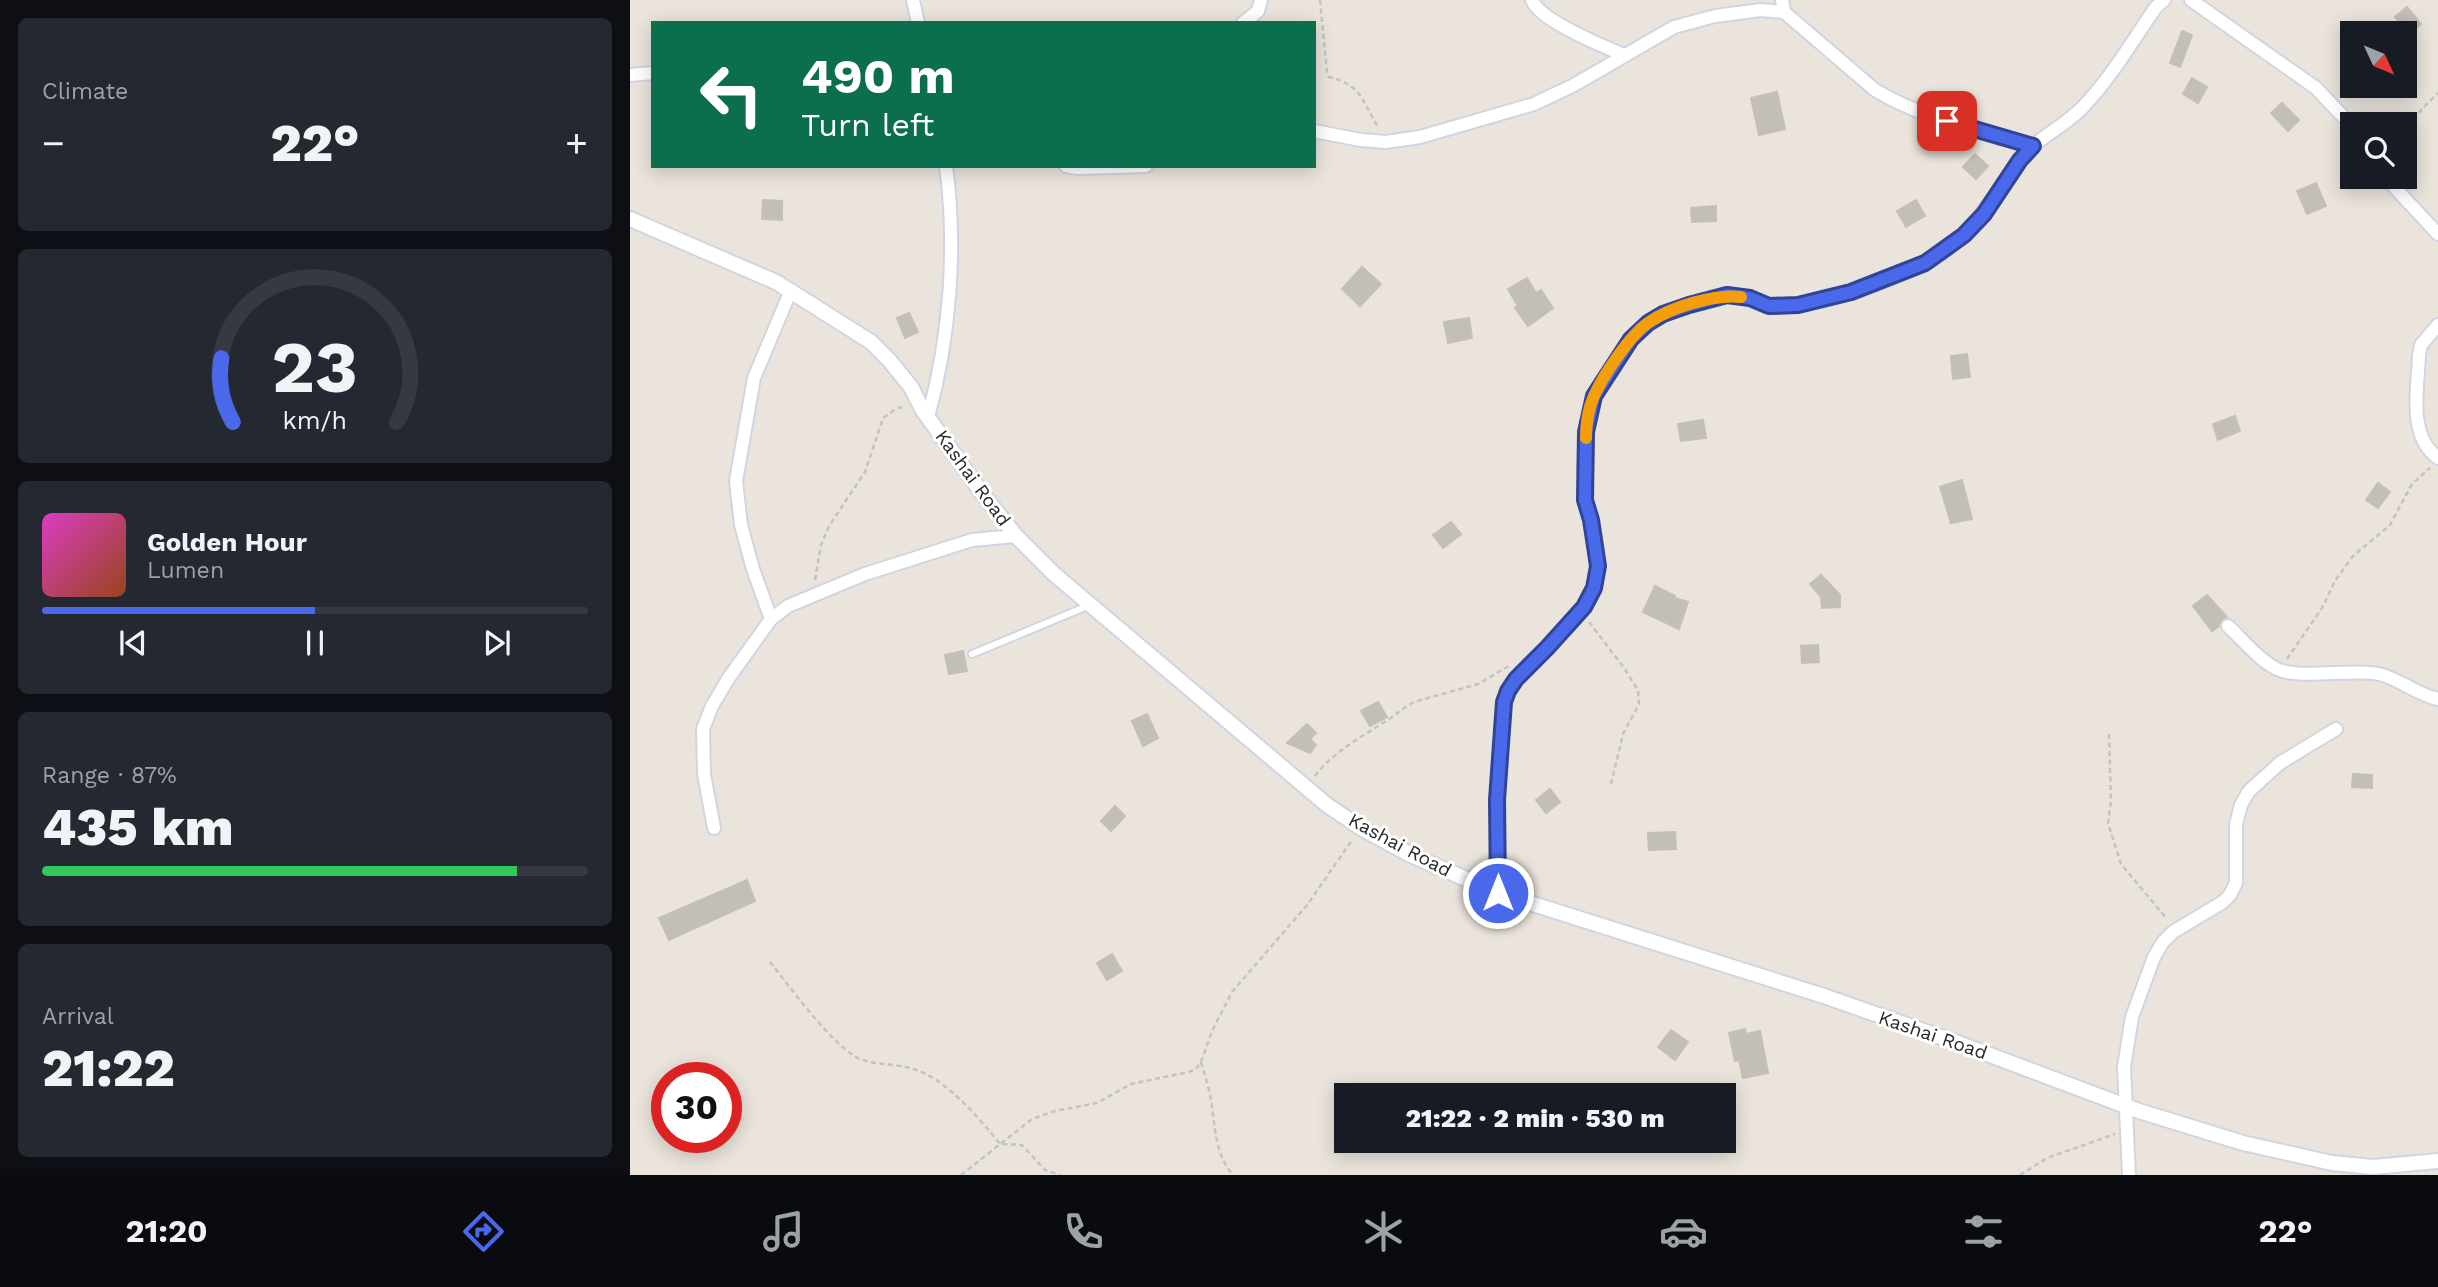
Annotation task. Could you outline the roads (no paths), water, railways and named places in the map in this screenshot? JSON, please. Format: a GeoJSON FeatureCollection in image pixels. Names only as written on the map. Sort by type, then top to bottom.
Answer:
{"type":"FeatureCollection","features":[{"type":"Feature","properties":{"kind":"street"},"geometry":{"type":"LineString","coordinates":[[913,0],[918,21]]}},
{"type":"Feature","properties":{"kind":"street"},"geometry":{"type":"LineString","coordinates":[[1245,21],[1258,10],[1261,0]]}},
{"type":"Feature","properties":{"kind":"street"},"geometry":{"type":"LineString","coordinates":[[1532,0],[1541,12],[1579,36],[1624,55]]}},
{"type":"Feature","properties":{"kind":"street"},"geometry":{"type":"LineString","coordinates":[[1498,893],[1497,800],[1504,702],[1516,679],[1580,611],[1594,588],[1598,566],[1585,500],[1588,413],[1594,396],[1631,339],[1656,318],[1689,305],[1727,295],[1750,298],[1769,306],[1798,305],[1851,292],[1925,263],[1964,235],[2033,146],[2072,118],[2097,93],[2156,7],[2165,0]]}},
{"type":"Feature","properties":{"kind":"street"},"geometry":{"type":"LineString","coordinates":[[2191,0],[2316,88],[2340,114]]}},
{"type":"Feature","properties":{"kind":"street"},"geometry":{"type":"LineString","coordinates":[[1316,131],[1361,141],[1386,142],[1420,137],[1534,104],[1574,85],[1674,27],[1715,16],[1783,6],[1875,90],[1922,113],[2033,146]]}},
{"type":"Feature","properties":{"kind":"street"},"geometry":{"type":"LineString","coordinates":[[630,75],[651,73]]}},
{"type":"Feature","properties":{"kind":"street"},"geometry":{"type":"LineString","coordinates":[[925,413],[936,387],[946,317],[951,231],[949,168]]}},
{"type":"Feature","properties":{"kind":"street"},"geometry":{"type":"LineString","coordinates":[[2395,189],[2438,234]]}},
{"type":"Feature","properties":{"kind":"street","name":"Kashai Road"},"geometry":{"type":"LineString","coordinates":[[630,219],[697,246],[791,290],[871,342],[911,387],[925,413],[981,492],[1016,536],[1054,574],[1306,788],[1361,828],[1411,855],[1498,893],[1824,996],[2126,1105],[2243,1143],[2332,1163],[2374,1167],[2438,1161]]}},
{"type":"Feature","properties":{"kind":"street"},"geometry":{"type":"LineString","coordinates":[[771,619],[741,525],[736,481],[754,378],[791,290]]}},
{"type":"Feature","properties":{"kind":"street"},"geometry":{"type":"LineString","coordinates":[[2438,325],[2421,345],[2419,355],[2418,429],[2428,449],[2438,459]]}},
{"type":"Feature","properties":{"kind":"street"},"geometry":{"type":"LineString","coordinates":[[714,828],[704,774],[703,729],[712,706],[728,679],[771,619],[788,607],[865,574],[972,540],[1016,536]]}},
{"type":"Feature","properties":{"kind":"street"},"geometry":{"type":"LineString","coordinates":[[2228,626],[2266,662],[2279,670],[2376,673],[2395,678],[2438,699]]}},
{"type":"Feature","properties":{"kind":"street"},"geometry":{"type":"LineString","coordinates":[[2129,1175],[2124,1067],[2132,1017],[2154,957],[2173,932],[2230,895],[2236,883],[2236,824],[2241,805],[2249,791],[2280,763],[2336,729]]}},
{"type":"Feature","properties":{"kind":"lane"},"geometry":{"type":"LineString","coordinates":[[971,654],[1092,604]]}}]}
